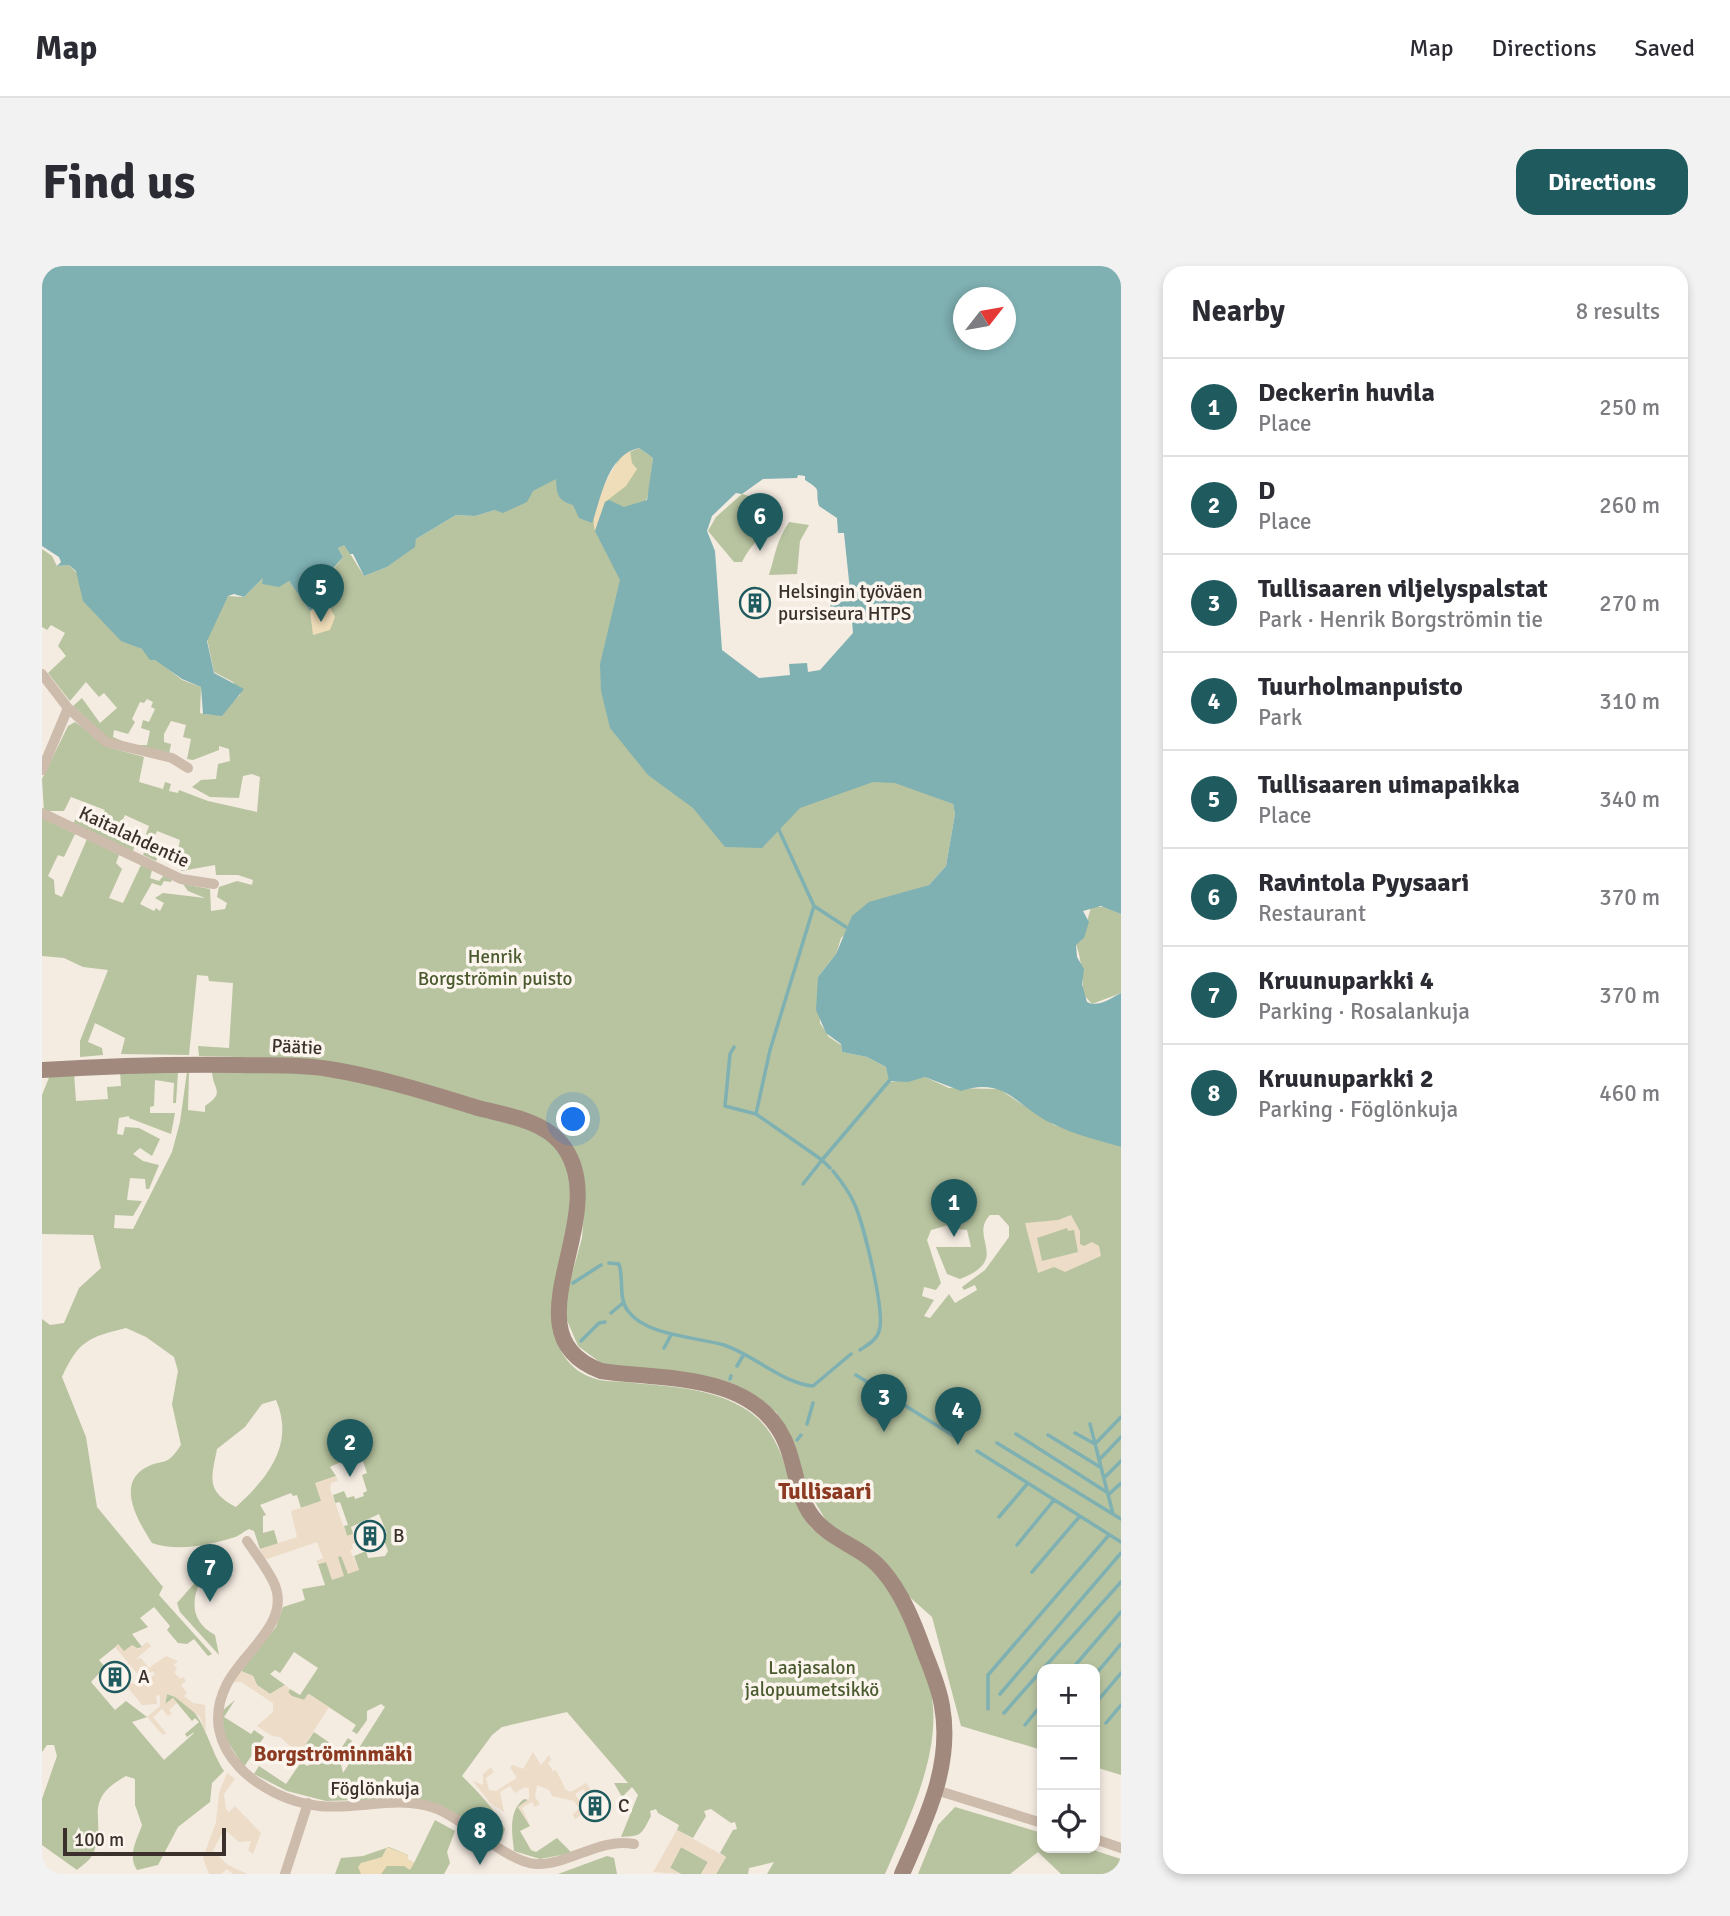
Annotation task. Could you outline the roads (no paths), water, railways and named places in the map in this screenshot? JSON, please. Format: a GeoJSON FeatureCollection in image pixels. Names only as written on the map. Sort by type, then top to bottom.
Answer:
{"type":"FeatureCollection","features":[{"type":"Feature","properties":{"kind":"street"},"geometry":{"type":"LineString","coordinates":[[42,674],[68,708],[106,742],[172,758],[188,768]]}},
{"type":"Feature","properties":{"kind":"street"},"geometry":{"type":"LineString","coordinates":[[42,770],[68,708]]}},
{"type":"Feature","properties":{"kind":"street","name":"Kaitalahdentie"},"geometry":{"type":"LineString","coordinates":[[42,813],[181,879],[214,884]]}},
{"type":"Feature","properties":{"kind":"street","name":"Päätie"},"geometry":{"type":"LineString","coordinates":[[42,1070],[139,1064],[326,1069],[433,1094],[550,1133],[566,1151],[578,1194],[577,1223],[558,1305],[559,1326],[570,1350],[590,1367],[601,1371],[717,1387],[749,1401],[771,1418],[785,1440],[802,1496],[812,1517],[830,1534],[873,1559],[890,1581],[912,1622],[942,1706],[945,1744],[936,1790]]}},
{"type":"Feature","properties":{"kind":"street","name":"Föglönkuja"},"geometry":{"type":"LineString","coordinates":[[247,1541],[274,1582],[278,1603],[269,1627],[226,1684],[218,1706],[217,1727],[222,1746],[233,1763],[246,1775],[287,1796],[308,1803],[331,1806],[411,1803],[425,1805],[527,1863],[553,1863],[614,1844],[634,1844]]}},
{"type":"Feature","properties":{"kind":"street"},"geometry":{"type":"LineString","coordinates":[[902,1874],[936,1790],[1037,1821]]}},
{"type":"Feature","properties":{"kind":"street"},"geometry":{"type":"LineString","coordinates":[[285,1874],[308,1803]]}},
{"type":"Feature","properties":{"kind":"street"},"geometry":{"type":"LineString","coordinates":[[1100,1841],[1121,1848]]}},
{"type":"Feature","properties":{"kind":"water"},"geometry":{"type":"Polygon","coordinates":[[[42,266],[1121,266],[1121,914],[1101,906],[1083,911],[1089,922],[1084,938],[1076,945],[1077,957],[1084,969],[1082,984],[1087,1002],[1100,1003],[1121,993],[1121,1147],[1053,1124],[1001,1091],[976,1087],[961,1091],[925,1077],[908,1082],[889,1081],[886,1067],[867,1057],[842,1052],[841,1044],[826,1033],[816,1010],[818,977],[836,954],[852,916],[869,902],[929,885],[946,866],[955,814],[953,804],[895,783],[873,782],[800,808],[762,848],[725,847],[693,808],[648,775],[610,728],[601,691],[600,664],[620,580],[595,531],[605,502],[609,500],[624,507],[647,500],[653,458],[639,448],[628,452],[613,468],[592,523],[579,518],[573,505],[560,498],[556,479],[533,491],[527,502],[503,513],[495,510],[475,516],[456,515],[416,539],[415,547],[387,567],[364,576],[353,554],[350,554],[344,545],[338,548],[343,557],[330,572],[326,600],[310,611],[289,581],[279,587],[262,584],[263,578],[244,597],[234,594],[228,596],[207,641],[214,673],[244,689],[222,716],[203,714],[201,687],[182,679],[155,660],[150,660],[142,649],[121,641],[83,601],[76,571],[69,565],[57,566],[61,562],[59,557],[42,546],[42,266]],[[805,476],[763,479],[742,494],[736,493],[712,516],[707,531],[715,551],[722,650],[759,678],[790,675],[789,664],[807,663],[808,672],[820,670],[853,633],[851,607],[831,609],[830,603],[851,600],[844,533],[838,533],[837,518],[819,506],[816,489],[805,480],[805,476]]]}},
{"type":"Feature","properties":{"kind":"waterway"},"geometry":{"type":"LineString","coordinates":[[756,1114],[770,1050],[814,906],[779,830]]}},
{"type":"Feature","properties":{"kind":"waterway"},"geometry":{"type":"LineString","coordinates":[[814,906],[846,927]]}},
{"type":"Feature","properties":{"kind":"waterway"},"geometry":{"type":"LineString","coordinates":[[734,1047],[730,1054],[725,1106],[756,1114],[822,1160],[803,1184]]}},
{"type":"Feature","properties":{"kind":"waterway"},"geometry":{"type":"LineString","coordinates":[[830,1168],[822,1160],[889,1081]]}},
{"type":"Feature","properties":{"kind":"waterway"},"geometry":{"type":"LineString","coordinates":[[833,1171],[850,1194],[858,1213],[877,1288],[879,1331],[874,1340],[860,1350]]}},
{"type":"Feature","properties":{"kind":"waterway"},"geometry":{"type":"LineString","coordinates":[[609,1263],[619,1264],[623,1300],[628,1311],[636,1319],[659,1331],[724,1345],[790,1380],[813,1386],[851,1354]]}},
{"type":"Feature","properties":{"kind":"waterway"},"geometry":{"type":"LineString","coordinates":[[573,1283],[601,1265]]}},
{"type":"Feature","properties":{"kind":"waterway"},"geometry":{"type":"LineString","coordinates":[[611,1313],[623,1303]]}},
{"type":"Feature","properties":{"kind":"waterway"},"geometry":{"type":"LineString","coordinates":[[581,1341],[599,1323],[605,1322]]}},
{"type":"Feature","properties":{"kind":"waterway"},"geometry":{"type":"LineString","coordinates":[[664,1348],[671,1335]]}},
{"type":"Feature","properties":{"kind":"waterway"},"geometry":{"type":"LineString","coordinates":[[737,1366],[744,1354]]}},
{"type":"Feature","properties":{"kind":"waterway"},"geometry":{"type":"LineString","coordinates":[[856,1375],[957,1438]]}},
{"type":"Feature","properties":{"kind":"waterway"},"geometry":{"type":"LineString","coordinates":[[807,1424],[813,1403]]}},
{"type":"Feature","properties":{"kind":"waterway"},"geometry":{"type":"LineString","coordinates":[[1075,1433],[1095,1444],[1121,1417]]}},
{"type":"Feature","properties":{"kind":"waterway"},"geometry":{"type":"LineString","coordinates":[[1090,1424],[1113,1514]]}},
{"type":"Feature","properties":{"kind":"waterway"},"geometry":{"type":"LineString","coordinates":[[1016,1434],[1108,1493]]}},
{"type":"Feature","properties":{"kind":"waterway"},"geometry":{"type":"LineString","coordinates":[[797,1440],[801,1435]]}},
{"type":"Feature","properties":{"kind":"waterway"},"geometry":{"type":"LineString","coordinates":[[1048,1435],[1100,1467]]}},
{"type":"Feature","properties":{"kind":"waterway"},"geometry":{"type":"LineString","coordinates":[[1099,1460],[1121,1437]]}},
{"type":"Feature","properties":{"kind":"waterway"},"geometry":{"type":"LineString","coordinates":[[997,1443],[1121,1519]]}},
{"type":"Feature","properties":{"kind":"waterway"},"geometry":{"type":"LineString","coordinates":[[977,1451],[1121,1542]]}},
{"type":"Feature","properties":{"kind":"waterway"},"geometry":{"type":"LineString","coordinates":[[1104,1478],[1121,1461]]}},
{"type":"Feature","properties":{"kind":"waterway"},"geometry":{"type":"LineString","coordinates":[[999,1517],[1028,1483]]}},
{"type":"Feature","properties":{"kind":"waterway"},"geometry":{"type":"LineString","coordinates":[[1108,1495],[1121,1483]]}},
{"type":"Feature","properties":{"kind":"waterway"},"geometry":{"type":"LineString","coordinates":[[1017,1545],[1054,1500]]}},
{"type":"Feature","properties":{"kind":"waterway"},"geometry":{"type":"LineString","coordinates":[[1032,1572],[1080,1516]]}},
{"type":"Feature","properties":{"kind":"waterway"},"geometry":{"type":"LineString","coordinates":[[988,1709],[988,1675],[1109,1535]]}},
{"type":"Feature","properties":{"kind":"waterway"},"geometry":{"type":"LineString","coordinates":[[1000,1694],[1121,1553]]}},
{"type":"Feature","properties":{"kind":"waterway"},"geometry":{"type":"LineString","coordinates":[[1047,1664],[1121,1582]]}},
{"type":"Feature","properties":{"kind":"waterway"},"geometry":{"type":"LineString","coordinates":[[1076,1664],[1121,1612]]}},
{"type":"Feature","properties":{"kind":"waterway"},"geometry":{"type":"LineString","coordinates":[[1100,1669],[1121,1644]]}},
{"type":"Feature","properties":{"kind":"waterway"},"geometry":{"type":"LineString","coordinates":[[1100,1698],[1121,1673]]}},
{"type":"Feature","properties":{"kind":"waterway"},"geometry":{"type":"LineString","coordinates":[[1004,1713],[1037,1676]]}},
{"type":"Feature","properties":{"kind":"waterway"},"geometry":{"type":"LineString","coordinates":[[1106,1723],[1121,1705]]}},
{"type":"Feature","properties":{"kind":"waterway"},"geometry":{"type":"LineString","coordinates":[[1025,1725],[1037,1710]]}},
{"type":"Feature","properties":{"kind":"place","name":"Ravintola Pyysaari"},"geometry":{"type":"Point","coordinates":[760,551]}},
{"type":"Feature","properties":{"kind":"place","name":"Helsingin työväen pursiseura HTPS"},"geometry":{"type":"Point","coordinates":[755,603]}},
{"type":"Feature","properties":{"kind":"place","name":"Tullisaaren uimapaikka"},"geometry":{"type":"Point","coordinates":[321,622]}},
{"type":"Feature","properties":{"kind":"place","name":"Deckerin huvila"},"geometry":{"type":"Point","coordinates":[954,1237]}},
{"type":"Feature","properties":{"kind":"place","name":"Tullisaaren viljelyspalstat"},"geometry":{"type":"Point","coordinates":[884,1432]}},
{"type":"Feature","properties":{"kind":"place","name":"Tuurholmanpuisto"},"geometry":{"type":"Point","coordinates":[958,1445]}},
{"type":"Feature","properties":{"kind":"place","name":"D"},"geometry":{"type":"Point","coordinates":[350,1477]}},
{"type":"Feature","properties":{"kind":"place","name":"B"},"geometry":{"type":"Point","coordinates":[370,1536]}},
{"type":"Feature","properties":{"kind":"place","name":"Kruunuparkki 4"},"geometry":{"type":"Point","coordinates":[210,1602]}},
{"type":"Feature","properties":{"kind":"place","name":"A"},"geometry":{"type":"Point","coordinates":[115,1677]}},
{"type":"Feature","properties":{"kind":"place","name":"C"},"geometry":{"type":"Point","coordinates":[595,1806]}},
{"type":"Feature","properties":{"kind":"place","name":"Kruunuparkki 2"},"geometry":{"type":"Point","coordinates":[480,1865]}},
{"type":"Feature","properties":{"kind":"district","name":"Tullisaari"},"geometry":{"type":"Point","coordinates":[825,1491]}},
{"type":"Feature","properties":{"kind":"district","name":"Borgströminmäki"},"geometry":{"type":"Point","coordinates":[333,1754]}},
{"type":"Feature","properties":{"kind":"park label","name":"Henrik Borgströmin puisto"},"geometry":{"type":"Point","coordinates":[495,968]}},
{"type":"Feature","properties":{"kind":"park label","name":"Laajasalon jalopuumetsikkö"},"geometry":{"type":"Point","coordinates":[812,1679]}}]}
